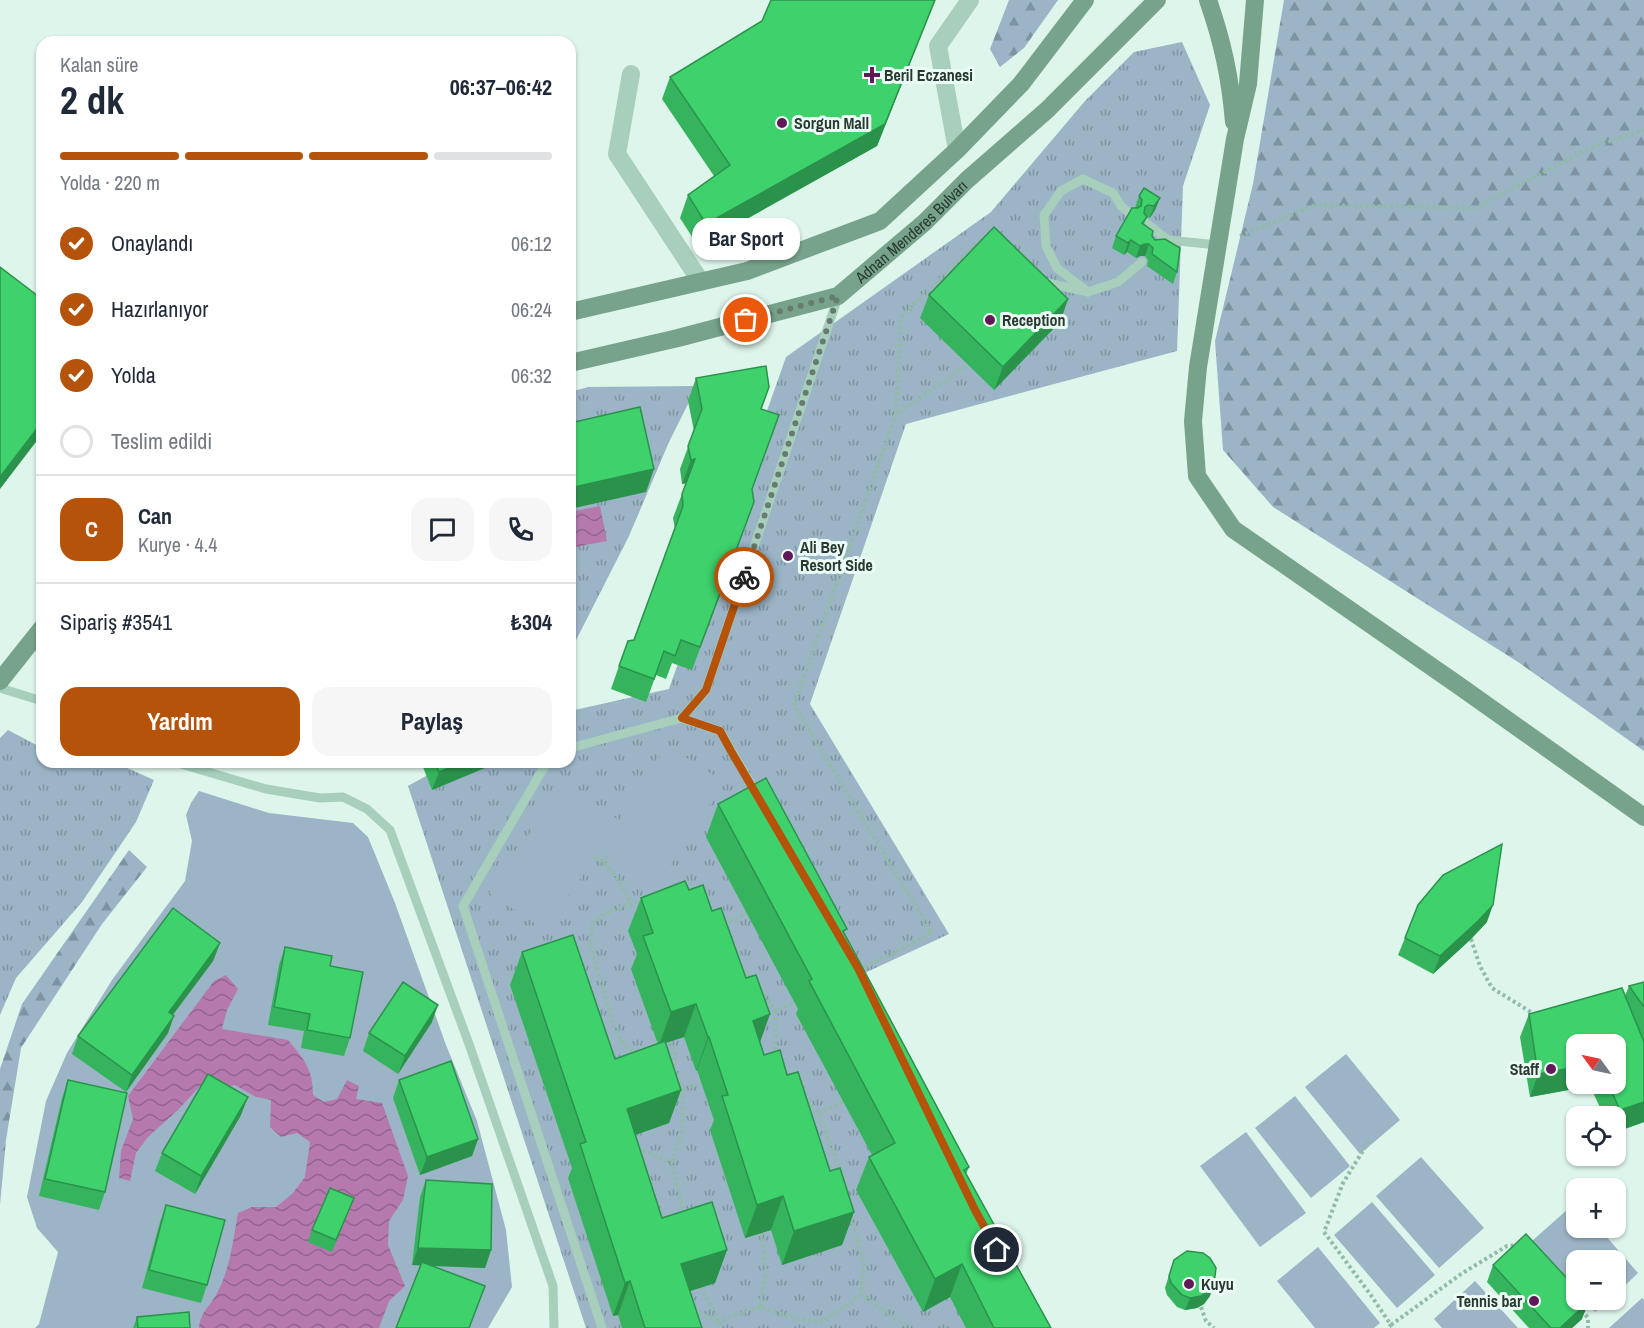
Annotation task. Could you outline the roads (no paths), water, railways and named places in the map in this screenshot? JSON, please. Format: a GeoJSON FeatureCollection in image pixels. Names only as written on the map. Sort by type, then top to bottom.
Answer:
{"type":"FeatureCollection","features":[{"type":"Feature","properties":{"kind":"main road","name":"Adnan Menderes Bulvarı"},"geometry":{"type":"LineString","coordinates":[[576,311],[747,271],[880,221],[957,150],[1021,84],[1085,0]]}},
{"type":"Feature","properties":{"kind":"main road","name":"Adnan Menderes Bulvarı"},"geometry":{"type":"LineString","coordinates":[[576,362],[678,338],[838,296],[916,230],[967,180],[1047,110],[1157,0]]}},
{"type":"Feature","properties":{"kind":"main road"},"geometry":{"type":"LineString","coordinates":[[1208,0],[1231,82],[1235,139]]}},
{"type":"Feature","properties":{"kind":"main road"},"geometry":{"type":"LineString","coordinates":[[1256,0],[1248,84],[1235,139],[1198,367],[1193,421],[1197,476],[1233,529],[1644,817]]}},
{"type":"Feature","properties":{"kind":"main road"},"geometry":{"type":"LineString","coordinates":[[0,681],[36,636]]}},
{"type":"Feature","properties":{"kind":"street"},"geometry":{"type":"LineString","coordinates":[[957,150],[938,46],[970,0]]}},
{"type":"Feature","properties":{"kind":"street"},"geometry":{"type":"LineString","coordinates":[[631,74],[617,154],[701,282]]}},
{"type":"Feature","properties":{"kind":"lane"},"geometry":{"type":"LineString","coordinates":[[1088,292],[1058,268],[1046,246],[1044,215],[1061,191],[1083,179],[1113,193],[1131,214]]}},
{"type":"Feature","properties":{"kind":"lane"},"geometry":{"type":"LineString","coordinates":[[1146,223],[1168,240]]}},
{"type":"Feature","properties":{"kind":"lane"},"geometry":{"type":"LineString","coordinates":[[1154,246],[1168,240],[1218,245]]}},
{"type":"Feature","properties":{"kind":"lane"},"geometry":{"type":"LineString","coordinates":[[1048,283],[1088,292],[1118,282],[1142,262]]}},
{"type":"Feature","properties":{"kind":"lane"},"geometry":{"type":"LineString","coordinates":[[682,718],[706,690],[838,296]]}},
{"type":"Feature","properties":{"kind":"lane"},"geometry":{"type":"LineString","coordinates":[[0,688],[36,699]]}},
{"type":"Feature","properties":{"kind":"lane"},"geometry":{"type":"LineString","coordinates":[[576,746],[682,718],[720,731],[765,808]]}},
{"type":"Feature","properties":{"kind":"lane"},"geometry":{"type":"LineString","coordinates":[[194,768],[266,789],[320,798],[344,797],[367,809],[390,830],[469,1044],[553,1286],[554,1328]]}},
{"type":"Feature","properties":{"kind":"lane"},"geometry":{"type":"LineString","coordinates":[[544,768],[463,906],[602,1328]]}},
{"type":"Feature","properties":{"kind":"water"},"geometry":{"type":"Polygon","coordinates":[[[600,506],[607,541],[576,547],[576,511],[600,506]]]}},
{"type":"Feature","properties":{"kind":"water"},"geometry":{"type":"Polygon","coordinates":[[[226,975],[238,989],[227,1010],[222,1029],[288,1040],[299,1053],[309,1071],[313,1095],[324,1102],[337,1099],[347,1080],[359,1086],[356,1099],[382,1103],[408,1176],[403,1200],[389,1221],[388,1245],[405,1286],[389,1301],[379,1328],[199,1328],[203,1314],[225,1276],[238,1213],[252,1207],[276,1207],[292,1194],[305,1177],[310,1142],[297,1133],[281,1137],[270,1127],[271,1100],[256,1097],[235,1085],[217,1089],[200,1086],[148,1137],[136,1153],[130,1181],[119,1178],[121,1151],[133,1119],[128,1096],[214,981],[226,975]]]}},
{"type":"Feature","properties":{"kind":"place","name":"Beril Eczanesi"},"geometry":{"type":"Point","coordinates":[872,75]}},
{"type":"Feature","properties":{"kind":"place","name":"Sorgun Mall"},"geometry":{"type":"Point","coordinates":[782,123]}},
{"type":"Feature","properties":{"kind":"place","name":"Bar Sport"},"geometry":{"type":"Point","coordinates":[746,320]}},
{"type":"Feature","properties":{"kind":"place","name":"Reception"},"geometry":{"type":"Point","coordinates":[990,320]}},
{"type":"Feature","properties":{"kind":"place","name":"Ali Bey Resort Side"},"geometry":{"type":"Point","coordinates":[788,556]}},
{"type":"Feature","properties":{"kind":"place","name":"Staff"},"geometry":{"type":"Point","coordinates":[1551,1069]}},
{"type":"Feature","properties":{"kind":"place","name":"Kuyu"},"geometry":{"type":"Point","coordinates":[1189,1284]}},
{"type":"Feature","properties":{"kind":"place","name":"Tennis bar"},"geometry":{"type":"Point","coordinates":[1534,1301]}}]}
